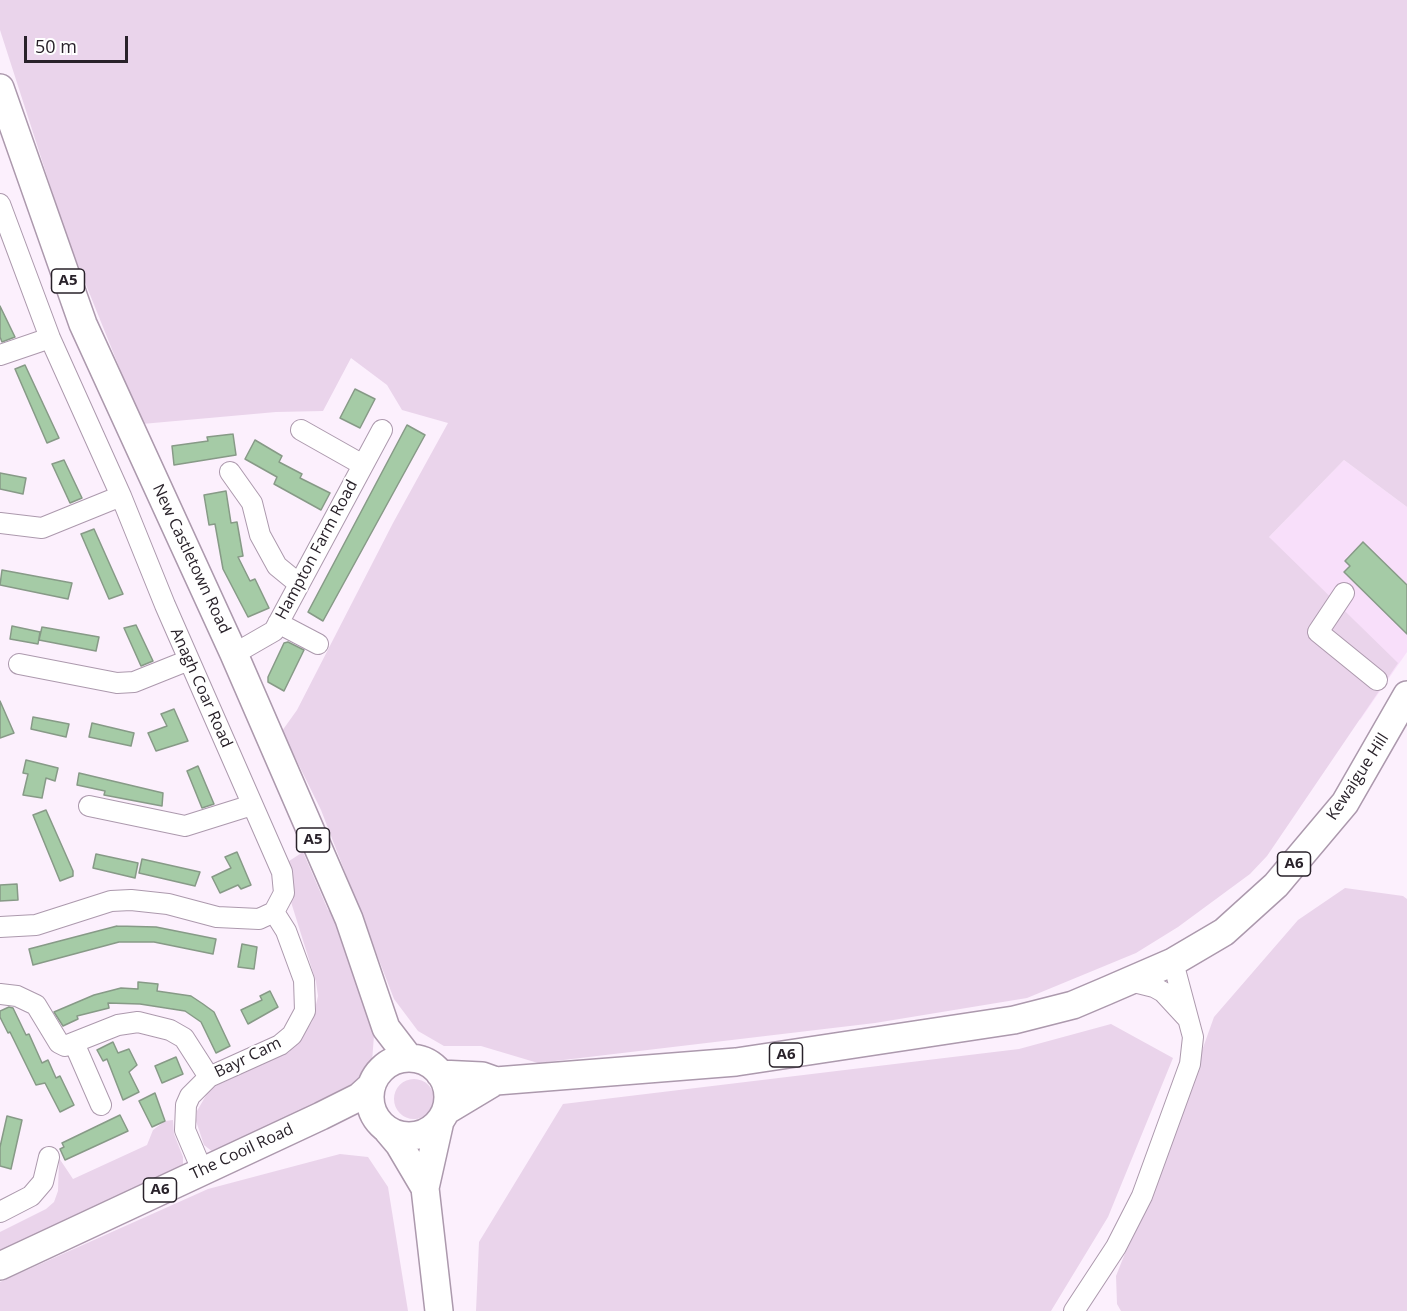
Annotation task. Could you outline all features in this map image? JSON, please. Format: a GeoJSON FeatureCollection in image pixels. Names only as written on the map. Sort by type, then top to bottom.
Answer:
{"type":"FeatureCollection","features":[{"type":"Feature","properties":{"kind":"highway","name":"New Castletown Road"},"geometry":{"type":"LineString","coordinates":[[0,88],[83,324],[234,654],[349,919],[386,1028]]}},
{"type":"Feature","properties":{"kind":"highway","name":"Kewaigue Hill"},"geometry":{"type":"LineString","coordinates":[[1130,981],[1173,962],[1224,932],[1276,885],[1345,803],[1407,695]]}},
{"type":"Feature","properties":{"kind":"highway","name":"A6"},"geometry":{"type":"LineString","coordinates":[[440,1074],[482,1076],[496,1081],[736,1062],[1014,1020],[1072,1005],[1130,981]]}},
{"type":"Feature","properties":{"kind":"highway","name":"A5"},"geometry":{"type":"LineString","coordinates":[[386,1028],[409,1058]]}},
{"type":"Feature","properties":{"kind":"highway","name":"A5"},"geometry":{"type":"LineString","coordinates":[[375,1078],[386,1028]]}},
{"type":"Feature","properties":{"kind":"highway"},"geometry":{"type":"LineString","coordinates":[[425,1188],[399,1144],[382,1125],[370,1106],[375,1078],[393,1061],[409,1058],[427,1062],[440,1074],[447,1094],[425,1188],[439,1311]]}},
{"type":"Feature","properties":{"kind":"highway","name":"The Cooil Road"},"geometry":{"type":"LineString","coordinates":[[0,1266],[359,1097],[375,1078]]}},
{"type":"Feature","properties":{"kind":"highway","name":"A6"},"geometry":{"type":"LineString","coordinates":[[443,1116],[496,1081]]}},
{"type":"Feature","properties":{"kind":"highway","name":"The Cooil Road"},"geometry":{"type":"LineString","coordinates":[[321,1116],[361,1116],[382,1125]]}},
{"type":"Feature","properties":{"kind":"highway"},"geometry":{"type":"LineString","coordinates":[[382,1125],[398,1135],[419,1135],[429,1132],[443,1116]]}},
{"type":"Feature","properties":{"kind":"street","name":"Anagh Coar Road"},"geometry":{"type":"LineString","coordinates":[[0,204],[50,338],[121,496],[189,660],[282,872],[284,893],[274,912]]}},
{"type":"Feature","properties":{"kind":"street"},"geometry":{"type":"LineString","coordinates":[[0,356],[50,338]]}},
{"type":"Feature","properties":{"kind":"street"},"geometry":{"type":"LineString","coordinates":[[301,430],[363,465]]}},
{"type":"Feature","properties":{"kind":"street","name":"Hampton Farm Road"},"geometry":{"type":"LineString","coordinates":[[234,654],[284,626],[299,584],[382,430]]}},
{"type":"Feature","properties":{"kind":"street"},"geometry":{"type":"LineString","coordinates":[[230,472],[260,500],[261,535],[277,566],[299,584]]}},
{"type":"Feature","properties":{"kind":"street"},"geometry":{"type":"LineString","coordinates":[[0,523],[42,528],[121,496]]}},
{"type":"Feature","properties":{"kind":"street"},"geometry":{"type":"LineString","coordinates":[[1344,593],[1318,632],[1377,680]]}},
{"type":"Feature","properties":{"kind":"street"},"geometry":{"type":"LineString","coordinates":[[284,626],[318,644]]}},
{"type":"Feature","properties":{"kind":"street"},"geometry":{"type":"LineString","coordinates":[[19,664],[117,683],[134,682],[189,660]]}},
{"type":"Feature","properties":{"kind":"street"},"geometry":{"type":"LineString","coordinates":[[95,812],[185,826],[252,805]]}},
{"type":"Feature","properties":{"kind":"street"},"geometry":{"type":"LineString","coordinates":[[0,927],[36,925],[111,901],[168,904],[217,917],[244,920],[259,919],[274,912]]}},
{"type":"Feature","properties":{"kind":"street","name":"Bayr Cam"},"geometry":{"type":"LineString","coordinates":[[202,1170],[184,1122],[186,1105],[190,1096],[209,1077],[280,1045],[292,1035],[305,1011],[304,980],[286,931],[274,912]]}},
{"type":"Feature","properties":{"kind":"street"},"geometry":{"type":"LineString","coordinates":[[1074,1311],[1116,1247],[1142,1196],[1190,1064],[1192,1037],[1190,1021],[1173,962]]}},
{"type":"Feature","properties":{"kind":"street"},"geometry":{"type":"LineString","coordinates":[[1130,981],[1154,987],[1163,992],[1190,1021]]}},
{"type":"Feature","properties":{"kind":"street"},"geometry":{"type":"LineString","coordinates":[[0,994],[17,996],[36,1005],[59,1043],[65,1046],[92,1033],[118,1025],[138,1022],[155,1025],[184,1038],[209,1077]]}},
{"type":"Feature","properties":{"kind":"street"},"geometry":{"type":"LineString","coordinates":[[74,1043],[101,1105]]}},
{"type":"Feature","properties":{"kind":"street"},"geometry":{"type":"LineString","coordinates":[[0,1212],[31,1196],[43,1182],[49,1157]]}},
{"type":"Feature","properties":{"kind":"shaded area"},"geometry":{"type":"Polygon","coordinates":[[[0,0],[1407,0],[1407,507],[1344,460],[1269,537],[1398,663],[1267,856],[1250,874],[1178,927],[1136,953],[1027,998],[875,1023],[538,1063],[481,1046],[444,1046],[418,1031],[394,999],[321,810],[282,731],[297,710],[393,523],[448,423],[402,410],[387,385],[351,358],[323,411],[276,412],[142,424],[66,235],[0,30],[0,0]]]}},
{"type":"Feature","properties":{"kind":"shaded area"},"geometry":{"type":"Polygon","coordinates":[[[1344,460],[1407,507],[1407,652],[1360,720],[1269,537],[1344,460]]]}},
{"type":"Feature","properties":{"kind":"shaded area"},"geometry":{"type":"Polygon","coordinates":[[[303,852],[328,910],[333,912],[372,1019],[374,1035],[372,1062],[360,1079],[344,1090],[213,1152],[204,1145],[196,1121],[197,1111],[208,1092],[213,1087],[289,1052],[312,1022],[318,996],[316,982],[291,902],[288,901],[286,863],[303,852]]]}},
{"type":"Feature","properties":{"kind":"shaded area"},"geometry":{"type":"Polygon","coordinates":[[[1345,888],[1403,896],[1407,899],[1407,1311],[1121,1311],[1117,1304],[1116,1276],[1170,1140],[1214,1017],[1298,920],[1345,888]]]}},
{"type":"Feature","properties":{"kind":"shaded area"},"geometry":{"type":"Polygon","coordinates":[[[1111,1024],[1173,1058],[1108,1217],[1051,1311],[476,1311],[479,1242],[563,1104],[1019,1049],[1111,1024]]]}},
{"type":"Feature","properties":{"kind":"shaded area"},"geometry":{"type":"Polygon","coordinates":[[[414,1079],[422,1080],[428,1085],[433,1091],[433,1107],[428,1113],[422,1118],[414,1119],[406,1118],[400,1113],[395,1107],[394,1099],[395,1091],[400,1085],[406,1080],[414,1079]]]}},
{"type":"Feature","properties":{"kind":"shaded area"},"geometry":{"type":"Polygon","coordinates":[[[173,1120],[174,1134],[183,1157],[183,1165],[0,1251],[0,1232],[46,1209],[54,1202],[58,1191],[59,1158],[73,1179],[147,1145],[153,1130],[165,1121],[173,1120]]]}},
{"type":"Feature","properties":{"kind":"shaded area"},"geometry":{"type":"Polygon","coordinates":[[[340,1154],[368,1157],[388,1187],[408,1311],[0,1311],[0,1282],[208,1189],[340,1154]]]}},
{"type":"Feature","properties":{"kind":"building"},"geometry":{"type":"Polygon","coordinates":[[[0,306],[15,337],[2,342],[0,337],[0,306]]]}},
{"type":"Feature","properties":{"kind":"building"},"geometry":{"type":"Polygon","coordinates":[[[25,365],[59,438],[47,443],[15,369],[25,365]]]}},
{"type":"Feature","properties":{"kind":"building"},"geometry":{"type":"Polygon","coordinates":[[[355,389],[375,399],[360,428],[340,418],[355,389]]]}},
{"type":"Feature","properties":{"kind":"building"},"geometry":{"type":"Polygon","coordinates":[[[407,425],[425,435],[323,621],[308,612],[407,425]]]}},
{"type":"Feature","properties":{"kind":"building"},"geometry":{"type":"Polygon","coordinates":[[[233,434],[236,455],[174,465],[172,446],[208,441],[207,437],[233,434]]]}},
{"type":"Feature","properties":{"kind":"building"},"geometry":{"type":"Polygon","coordinates":[[[255,440],[282,456],[279,462],[302,474],[300,478],[330,493],[321,510],[274,484],[277,477],[245,459],[255,440]]]}},
{"type":"Feature","properties":{"kind":"building"},"geometry":{"type":"Polygon","coordinates":[[[64,460],[82,498],[70,503],[52,464],[64,460]]]}},
{"type":"Feature","properties":{"kind":"building"},"geometry":{"type":"Polygon","coordinates":[[[0,473],[26,478],[23,494],[0,489],[0,473]]]}},
{"type":"Feature","properties":{"kind":"building"},"geometry":{"type":"Polygon","coordinates":[[[226,491],[231,523],[237,522],[243,556],[238,557],[250,581],[255,579],[269,608],[248,617],[223,569],[215,524],[209,525],[204,495],[226,491]]]}},
{"type":"Feature","properties":{"kind":"building"},"geometry":{"type":"Polygon","coordinates":[[[94,529],[123,594],[109,599],[81,534],[94,529]]]}},
{"type":"Feature","properties":{"kind":"building"},"geometry":{"type":"Polygon","coordinates":[[[1363,542],[1407,585],[1407,634],[1344,572],[1350,566],[1345,561],[1363,542]]]}},
{"type":"Feature","properties":{"kind":"building"},"geometry":{"type":"Polygon","coordinates":[[[2,570],[72,583],[68,599],[0,585],[2,570]]]}},
{"type":"Feature","properties":{"kind":"building"},"geometry":{"type":"Polygon","coordinates":[[[136,625],[153,661],[141,666],[124,628],[136,625]]]}},
{"type":"Feature","properties":{"kind":"building"},"geometry":{"type":"Polygon","coordinates":[[[12,626],[40,632],[38,644],[10,639],[12,626]]]}},
{"type":"Feature","properties":{"kind":"building"},"geometry":{"type":"Polygon","coordinates":[[[42,627],[99,637],[96,651],[39,640],[42,627]]]}},
{"type":"Feature","properties":{"kind":"building"},"geometry":{"type":"Polygon","coordinates":[[[288,642],[304,650],[284,691],[268,682],[268,677],[284,643],[288,642]]]}},
{"type":"Feature","properties":{"kind":"building"},"geometry":{"type":"Polygon","coordinates":[[[0,701],[14,733],[0,738],[0,701]]]}},
{"type":"Feature","properties":{"kind":"building"},"geometry":{"type":"Polygon","coordinates":[[[174,709],[188,741],[156,751],[148,733],[167,726],[161,714],[174,709]]]}},
{"type":"Feature","properties":{"kind":"building"},"geometry":{"type":"Polygon","coordinates":[[[33,717],[69,724],[66,737],[31,729],[33,717]]]}},
{"type":"Feature","properties":{"kind":"building"},"geometry":{"type":"Polygon","coordinates":[[[92,723],[134,733],[131,746],[89,737],[92,723]]]}},
{"type":"Feature","properties":{"kind":"building"},"geometry":{"type":"Polygon","coordinates":[[[26,760],[58,768],[55,781],[46,778],[42,798],[23,795],[28,774],[23,773],[26,760]]]}},
{"type":"Feature","properties":{"kind":"building"},"geometry":{"type":"Polygon","coordinates":[[[198,766],[214,804],[202,808],[187,771],[198,766]]]}},
{"type":"Feature","properties":{"kind":"building"},"geometry":{"type":"Polygon","coordinates":[[[79,773],[163,793],[162,806],[104,795],[105,791],[77,785],[79,773]]]}},
{"type":"Feature","properties":{"kind":"building"},"geometry":{"type":"Polygon","coordinates":[[[46,810],[73,871],[73,876],[60,881],[33,815],[46,810]]]}},
{"type":"Feature","properties":{"kind":"building"},"geometry":{"type":"Polygon","coordinates":[[[237,852],[251,885],[241,889],[238,885],[220,893],[212,877],[231,868],[225,857],[237,852]]]}},
{"type":"Feature","properties":{"kind":"building"},"geometry":{"type":"Polygon","coordinates":[[[96,854],[138,863],[135,878],[93,868],[96,854]]]}},
{"type":"Feature","properties":{"kind":"building"},"geometry":{"type":"Polygon","coordinates":[[[142,859],[200,872],[195,886],[139,873],[142,859]]]}},
{"type":"Feature","properties":{"kind":"building"},"geometry":{"type":"Polygon","coordinates":[[[17,884],[18,900],[0,901],[0,885],[17,884]]]}},
{"type":"Feature","properties":{"kind":"building"},"geometry":{"type":"Polygon","coordinates":[[[117,926],[156,927],[216,939],[213,954],[154,942],[119,942],[33,965],[29,949],[117,926]]]}},
{"type":"Feature","properties":{"kind":"building"},"geometry":{"type":"Polygon","coordinates":[[[242,944],[257,947],[254,969],[238,967],[242,944]]]}},
{"type":"Feature","properties":{"kind":"building"},"geometry":{"type":"Polygon","coordinates":[[[138,982],[158,984],[157,991],[191,996],[203,1004],[214,1012],[230,1046],[216,1053],[201,1022],[185,1011],[140,1004],[108,1003],[109,1008],[77,1016],[78,1019],[63,1026],[54,1012],[94,995],[121,988],[138,989],[138,982]]]}},
{"type":"Feature","properties":{"kind":"building"},"geometry":{"type":"Polygon","coordinates":[[[270,991],[278,1007],[248,1024],[241,1010],[262,1000],[260,996],[270,991]]]}},
{"type":"Feature","properties":{"kind":"building"},"geometry":{"type":"Polygon","coordinates":[[[9,1007],[13,1008],[26,1035],[29,1034],[42,1063],[48,1060],[56,1078],[60,1076],[74,1105],[60,1112],[45,1083],[36,1085],[10,1032],[8,1033],[0,1017],[0,1011],[9,1007]]]}},
{"type":"Feature","properties":{"kind":"building"},"geometry":{"type":"Polygon","coordinates":[[[113,1042],[118,1053],[129,1049],[137,1065],[129,1072],[139,1092],[123,1100],[107,1059],[103,1061],[97,1050],[113,1042]]]}},
{"type":"Feature","properties":{"kind":"building"},"geometry":{"type":"Polygon","coordinates":[[[176,1057],[183,1074],[162,1083],[155,1066],[176,1057]]]}},
{"type":"Feature","properties":{"kind":"building"},"geometry":{"type":"Polygon","coordinates":[[[155,1093],[165,1121],[152,1127],[139,1101],[155,1093]]]}},
{"type":"Feature","properties":{"kind":"building"},"geometry":{"type":"Polygon","coordinates":[[[120,1115],[128,1131],[65,1160],[60,1149],[64,1147],[62,1143],[120,1115]]]}},
{"type":"Feature","properties":{"kind":"building"},"geometry":{"type":"Polygon","coordinates":[[[7,1116],[22,1120],[11,1169],[0,1166],[0,1147],[7,1116]]]}}]}
